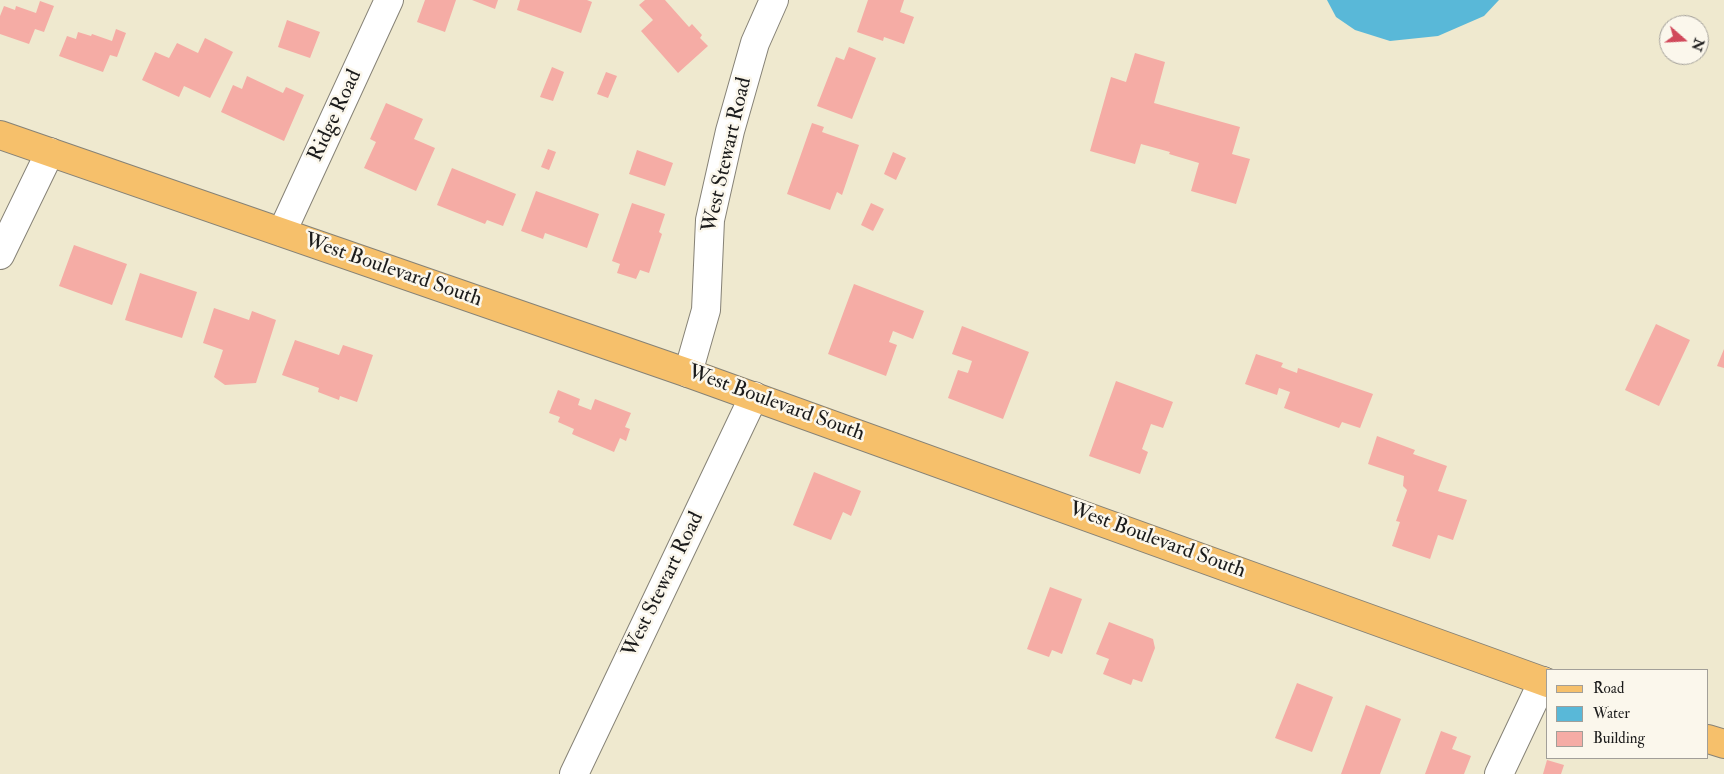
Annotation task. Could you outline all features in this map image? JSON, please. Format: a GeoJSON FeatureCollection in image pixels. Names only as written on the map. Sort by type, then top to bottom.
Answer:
{"type":"FeatureCollection","features":[{"type":"Feature","properties":{"kind":"main road","name":"West Boulevard South"},"geometry":{"type":"LineString","coordinates":[[0,135],[754,396],[1545,682]]}},
{"type":"Feature","properties":{"kind":"main road"},"geometry":{"type":"LineString","coordinates":[[1709,739],[1724,744]]}},
{"type":"Feature","properties":{"kind":"street","name":"Ridge Road"},"geometry":{"type":"LineString","coordinates":[[282,232],[389,0]]}},
{"type":"Feature","properties":{"kind":"street","name":"West Stewart Road"},"geometry":{"type":"LineString","coordinates":[[688,373],[706,310],[710,220],[730,131],[755,43],[774,0]]}},
{"type":"Feature","properties":{"kind":"street"},"geometry":{"type":"LineString","coordinates":[[0,255],[50,152]]}},
{"type":"Feature","properties":{"kind":"street","name":"West Stewart Road"},"geometry":{"type":"LineString","coordinates":[[574,774],[754,396]]}},
{"type":"Feature","properties":{"kind":"street"},"geometry":{"type":"LineString","coordinates":[[1499,774],[1545,682]]}},
{"type":"Feature","properties":{"kind":"water"},"geometry":{"type":"Polygon","coordinates":[[[1327,0],[1499,0],[1484,16],[1438,36],[1390,41],[1355,30],[1336,17],[1327,0]]]}},
{"type":"Feature","properties":{"kind":"building"},"geometry":{"type":"Polygon","coordinates":[[[425,0],[456,0],[445,32],[417,22],[425,0]]]}},
{"type":"Feature","properties":{"kind":"building"},"geometry":{"type":"Polygon","coordinates":[[[472,0],[498,0],[495,9],[472,0]]]}},
{"type":"Feature","properties":{"kind":"building"},"geometry":{"type":"Polygon","coordinates":[[[520,0],[587,0],[592,2],[581,33],[517,10],[520,0]]]}},
{"type":"Feature","properties":{"kind":"building"},"geometry":{"type":"Polygon","coordinates":[[[645,0],[665,0],[689,27],[692,24],[702,35],[700,38],[708,46],[678,73],[641,31],[653,20],[639,5],[645,0]]]}},
{"type":"Feature","properties":{"kind":"building"},"geometry":{"type":"Polygon","coordinates":[[[868,0],[904,0],[900,12],[914,17],[904,44],[884,37],[883,41],[857,32],[868,0]]]}},
{"type":"Feature","properties":{"kind":"building"},"geometry":{"type":"Polygon","coordinates":[[[40,1],[54,6],[44,32],[35,29],[29,44],[0,34],[0,16],[4,6],[15,10],[16,6],[36,13],[40,1]]]}},
{"type":"Feature","properties":{"kind":"building"},"geometry":{"type":"Polygon","coordinates":[[[287,20],[320,32],[310,58],[278,47],[287,20]]]}},
{"type":"Feature","properties":{"kind":"building"},"geometry":{"type":"Polygon","coordinates":[[[116,29],[126,33],[117,57],[110,55],[103,72],[59,56],[67,36],[76,39],[78,32],[91,36],[92,34],[112,41],[116,29]]]}},
{"type":"Feature","properties":{"kind":"building"},"geometry":{"type":"Polygon","coordinates":[[[205,38],[233,52],[210,98],[184,86],[179,97],[142,80],[155,52],[169,58],[177,43],[198,53],[205,38]]]}},
{"type":"Feature","properties":{"kind":"building"},"geometry":{"type":"Polygon","coordinates":[[[849,47],[876,58],[852,119],[817,106],[836,57],[844,60],[849,47]]]}},
{"type":"Feature","properties":{"kind":"building"},"geometry":{"type":"Polygon","coordinates":[[[1135,53],[1165,62],[1154,103],[1240,127],[1232,154],[1250,159],[1236,204],[1191,191],[1199,163],[1169,154],[1170,152],[1141,144],[1135,164],[1090,151],[1111,77],[1126,82],[1135,53]]]}},
{"type":"Feature","properties":{"kind":"building"},"geometry":{"type":"Polygon","coordinates":[[[552,67],[564,72],[553,101],[540,97],[552,67]]]}},
{"type":"Feature","properties":{"kind":"building"},"geometry":{"type":"Polygon","coordinates":[[[606,72],[617,76],[608,98],[597,94],[606,72]]]}},
{"type":"Feature","properties":{"kind":"building"},"geometry":{"type":"Polygon","coordinates":[[[247,76],[283,93],[286,87],[304,95],[284,141],[221,112],[233,85],[242,89],[247,76]]]}},
{"type":"Feature","properties":{"kind":"building"},"geometry":{"type":"Polygon","coordinates":[[[386,103],[423,119],[414,139],[435,148],[416,191],[364,168],[376,142],[370,139],[386,103]]]}},
{"type":"Feature","properties":{"kind":"building"},"geometry":{"type":"Polygon","coordinates":[[[812,123],[824,127],[822,132],[859,145],[842,195],[837,192],[830,210],[787,194],[812,123]]]}},
{"type":"Feature","properties":{"kind":"building"},"geometry":{"type":"Polygon","coordinates":[[[548,149],[556,152],[549,170],[541,167],[548,149]]]}},
{"type":"Feature","properties":{"kind":"building"},"geometry":{"type":"Polygon","coordinates":[[[637,150],[673,163],[665,186],[629,174],[637,150]]]}},
{"type":"Feature","properties":{"kind":"building"},"geometry":{"type":"Polygon","coordinates":[[[893,152],[906,158],[896,180],[884,174],[893,152]]]}},
{"type":"Feature","properties":{"kind":"building"},"geometry":{"type":"Polygon","coordinates":[[[452,168],[516,194],[503,226],[487,220],[485,224],[437,205],[452,168]]]}},
{"type":"Feature","properties":{"kind":"building"},"geometry":{"type":"Polygon","coordinates":[[[536,191],[599,214],[587,248],[545,233],[543,239],[521,231],[536,191]]]}},
{"type":"Feature","properties":{"kind":"building"},"geometry":{"type":"Polygon","coordinates":[[[632,203],[665,214],[659,232],[662,234],[649,273],[640,270],[636,279],[617,273],[620,264],[612,261],[632,203]]]}},
{"type":"Feature","properties":{"kind":"building"},"geometry":{"type":"Polygon","coordinates":[[[871,203],[884,209],[873,231],[861,225],[871,203]]]}},
{"type":"Feature","properties":{"kind":"building"},"geometry":{"type":"Polygon","coordinates":[[[74,245],[127,264],[112,305],[59,286],[74,245]]]}},
{"type":"Feature","properties":{"kind":"building"},"geometry":{"type":"Polygon","coordinates":[[[140,273],[197,292],[182,338],[125,320],[140,273]]]}},
{"type":"Feature","properties":{"kind":"building"},"geometry":{"type":"Polygon","coordinates":[[[854,284],[924,311],[913,339],[893,331],[889,342],[897,345],[886,376],[828,354],[854,284]]]}},
{"type":"Feature","properties":{"kind":"building"},"geometry":{"type":"Polygon","coordinates":[[[214,308],[249,320],[252,311],[276,320],[256,383],[225,385],[214,377],[223,350],[203,343],[214,308]]]}},
{"type":"Feature","properties":{"kind":"building"},"geometry":{"type":"Polygon","coordinates":[[[1656,324],[1690,340],[1659,406],[1625,390],[1656,324]]]}},
{"type":"Feature","properties":{"kind":"building"},"geometry":{"type":"Polygon","coordinates":[[[962,326],[1029,352],[1003,419],[948,398],[958,370],[968,373],[972,361],[952,354],[962,326]]]}},
{"type":"Feature","properties":{"kind":"building"},"geometry":{"type":"Polygon","coordinates":[[[295,340],[339,355],[343,345],[373,355],[357,402],[340,396],[339,400],[318,392],[319,388],[282,375],[295,340]]]}},
{"type":"Feature","properties":{"kind":"building"},"geometry":{"type":"Polygon","coordinates":[[[1724,349],[1724,368],[1717,366],[1724,349]]]}},
{"type":"Feature","properties":{"kind":"building"},"geometry":{"type":"Polygon","coordinates":[[[1256,354],[1283,363],[1281,367],[1297,373],[1298,368],[1373,394],[1360,428],[1342,422],[1339,428],[1284,408],[1290,392],[1279,388],[1277,395],[1245,384],[1256,354]]]}},
{"type":"Feature","properties":{"kind":"building"},"geometry":{"type":"Polygon","coordinates":[[[1116,381],[1173,402],[1163,428],[1151,424],[1142,449],[1148,452],[1140,474],[1089,456],[1116,381]]]}},
{"type":"Feature","properties":{"kind":"building"},"geometry":{"type":"Polygon","coordinates":[[[558,390],[580,399],[578,405],[591,410],[595,399],[631,413],[625,427],[630,429],[626,441],[620,438],[614,452],[572,434],[574,429],[558,422],[560,417],[549,413],[558,390]]]}},
{"type":"Feature","properties":{"kind":"building"},"geometry":{"type":"Polygon","coordinates":[[[1377,436],[1415,450],[1413,454],[1447,466],[1438,491],[1467,500],[1453,540],[1438,535],[1430,559],[1392,546],[1400,522],[1396,521],[1407,490],[1403,486],[1404,476],[1368,464],[1377,436]]]}},
{"type":"Feature","properties":{"kind":"building"},"geometry":{"type":"Polygon","coordinates":[[[814,472],[861,491],[851,516],[843,512],[831,540],[793,525],[814,472]]]}},
{"type":"Feature","properties":{"kind":"building"},"geometry":{"type":"Polygon","coordinates":[[[1050,587],[1082,599],[1062,654],[1052,650],[1049,657],[1027,649],[1050,587]]]}},
{"type":"Feature","properties":{"kind":"building"},"geometry":{"type":"Polygon","coordinates":[[[1109,622],[1153,639],[1155,648],[1142,682],[1133,679],[1131,685],[1103,674],[1109,659],[1096,654],[1109,622]]]}},
{"type":"Feature","properties":{"kind":"building"},"geometry":{"type":"Polygon","coordinates":[[[1297,683],[1333,697],[1312,752],[1275,738],[1297,683]]]}},
{"type":"Feature","properties":{"kind":"building"},"geometry":{"type":"Polygon","coordinates":[[[1366,705],[1401,719],[1380,774],[1341,774],[1366,705]]]}},
{"type":"Feature","properties":{"kind":"building"},"geometry":{"type":"Polygon","coordinates":[[[1441,731],[1457,737],[1452,749],[1471,756],[1464,774],[1425,774],[1441,731]]]}},
{"type":"Feature","properties":{"kind":"building"},"geometry":{"type":"Polygon","coordinates":[[[1547,760],[1564,765],[1561,774],[1543,774],[1547,760]]]}}]}
